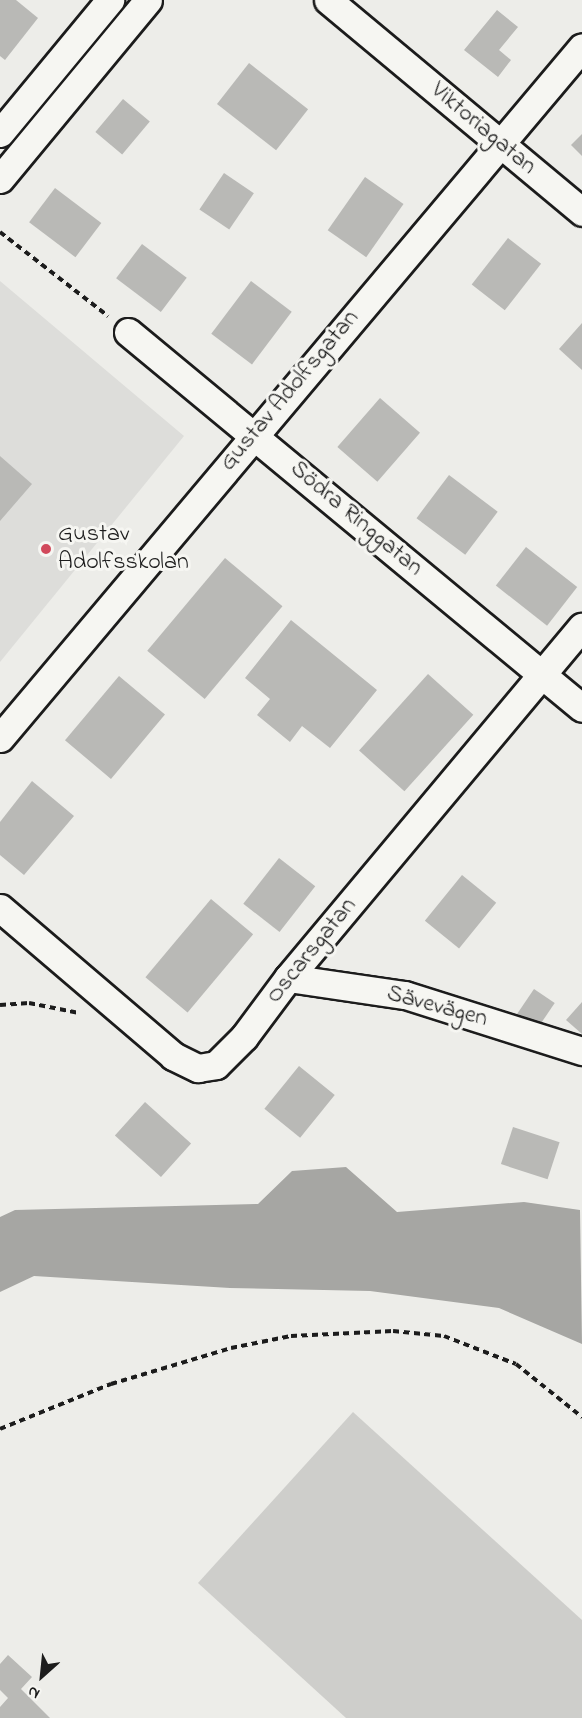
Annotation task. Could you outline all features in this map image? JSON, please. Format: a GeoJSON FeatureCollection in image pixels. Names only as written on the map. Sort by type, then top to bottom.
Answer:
{"type":"FeatureCollection","features":[{"type":"Feature","properties":{"kind":"street"},"geometry":{"type":"LineString","coordinates":[[0,133],[110,0]]}},
{"type":"Feature","properties":{"kind":"street"},"geometry":{"type":"LineString","coordinates":[[0,179],[148,0]]}},
{"type":"Feature","properties":{"kind":"street","name":"Viktoriagatan"},"geometry":{"type":"LineString","coordinates":[[328,0],[582,212]]}},
{"type":"Feature","properties":{"kind":"street","name":"Viktoriagatan"},"geometry":{"type":"LineString","coordinates":[[351,0],[385,46]]}},
{"type":"Feature","properties":{"kind":"street","name":"Gustav Adolfsgatan"},"geometry":{"type":"LineString","coordinates":[[0,738],[499,142],[582,47]]}},
{"type":"Feature","properties":{"kind":"street","name":"Södra Ringgatan"},"geometry":{"type":"LineString","coordinates":[[128,332],[254,434],[582,708]]}},
{"type":"Feature","properties":{"kind":"street","name":"Oscarsgatan"},"geometry":{"type":"LineString","coordinates":[[0,908],[173,1056],[198,1068],[216,1065],[244,1036],[288,978],[582,627]]}},
{"type":"Feature","properties":{"kind":"street","name":"Sävevägen"},"geometry":{"type":"LineString","coordinates":[[288,978],[405,995],[582,1051]]}},
{"type":"Feature","properties":{"kind":"path"},"geometry":{"type":"LineString","coordinates":[[0,232],[128,332]]}},
{"type":"Feature","properties":{"kind":"path"},"geometry":{"type":"LineString","coordinates":[[0,1005],[29,1003],[87,1014]]}},
{"type":"Feature","properties":{"kind":"path"},"geometry":{"type":"LineString","coordinates":[[0,1429],[111,1384],[231,1348],[291,1336],[393,1330],[444,1336],[516,1364],[582,1417]]}},
{"type":"Feature","properties":{"kind":"shaded area","name":"Gustav Adolfsskolan"},"geometry":{"type":"Polygon","coordinates":[[[0,281],[184,436],[0,662],[0,281]]]}},
{"type":"Feature","properties":{"kind":"shaded area"},"geometry":{"type":"Polygon","coordinates":[[[346,1167],[397,1212],[524,1202],[580,1210],[582,1344],[499,1308],[370,1291],[230,1288],[34,1276],[0,1292],[0,1217],[15,1210],[258,1204],[292,1171],[346,1167]]]}},
{"type":"Feature","properties":{"kind":"shaded area"},"geometry":{"type":"Polygon","coordinates":[[[353,1412],[582,1620],[582,1718],[346,1718],[198,1583],[353,1412]]]}},
{"type":"Feature","properties":{"kind":"building"},"geometry":{"type":"Polygon","coordinates":[[[0,0],[16,0],[38,18],[5,60],[0,56],[0,0]]]}},
{"type":"Feature","properties":{"kind":"building"},"geometry":{"type":"Polygon","coordinates":[[[497,10],[518,27],[499,50],[511,60],[498,77],[464,50],[497,10]]]}},
{"type":"Feature","properties":{"kind":"building"},"geometry":{"type":"Polygon","coordinates":[[[249,63],[308,109],[276,150],[217,104],[249,63]]]}},
{"type":"Feature","properties":{"kind":"building"},"geometry":{"type":"Polygon","coordinates":[[[123,99],[150,121],[122,154],[95,132],[123,99]]]}},
{"type":"Feature","properties":{"kind":"building"},"geometry":{"type":"Polygon","coordinates":[[[582,134],[582,156],[571,145],[582,134]]]}},
{"type":"Feature","properties":{"kind":"building"},"geometry":{"type":"Polygon","coordinates":[[[224,173],[254,193],[229,230],[199,209],[224,173]]]}},
{"type":"Feature","properties":{"kind":"building"},"geometry":{"type":"Polygon","coordinates":[[[365,177],[404,204],[366,257],[328,230],[365,177]]]}},
{"type":"Feature","properties":{"kind":"building"},"geometry":{"type":"Polygon","coordinates":[[[55,188],[101,223],[75,257],[29,222],[55,188]]]}},
{"type":"Feature","properties":{"kind":"building"},"geometry":{"type":"Polygon","coordinates":[[[508,238],[541,264],[505,310],[472,284],[508,238]]]}},
{"type":"Feature","properties":{"kind":"building"},"geometry":{"type":"Polygon","coordinates":[[[142,244],[187,278],[161,312],[116,278],[142,244]]]}},
{"type":"Feature","properties":{"kind":"building"},"geometry":{"type":"Polygon","coordinates":[[[251,281],[292,312],[252,364],[211,334],[251,281]]]}},
{"type":"Feature","properties":{"kind":"building"},"geometry":{"type":"Polygon","coordinates":[[[582,323],[582,370],[559,349],[582,323]]]}},
{"type":"Feature","properties":{"kind":"building"},"geometry":{"type":"Polygon","coordinates":[[[380,398],[420,433],[377,482],[337,447],[380,398]]]}},
{"type":"Feature","properties":{"kind":"building"},"geometry":{"type":"Polygon","coordinates":[[[0,456],[32,484],[0,521],[0,456]]]}},
{"type":"Feature","properties":{"kind":"building"},"geometry":{"type":"Polygon","coordinates":[[[449,475],[498,512],[465,555],[417,518],[449,475]]]}},
{"type":"Feature","properties":{"kind":"building"},"geometry":{"type":"Polygon","coordinates":[[[526,547],[577,587],[547,626],[496,586],[526,547]]]}},
{"type":"Feature","properties":{"kind":"building"},"geometry":{"type":"Polygon","coordinates":[[[225,558],[282,606],[205,699],[147,651],[225,558]]]}},
{"type":"Feature","properties":{"kind":"building"},"geometry":{"type":"Polygon","coordinates":[[[291,620],[377,690],[330,748],[302,726],[290,742],[257,715],[270,699],[245,678],[291,620]]]}},
{"type":"Feature","properties":{"kind":"building"},"geometry":{"type":"Polygon","coordinates":[[[428,674],[473,715],[404,791],[359,751],[428,674]]]}},
{"type":"Feature","properties":{"kind":"building"},"geometry":{"type":"Polygon","coordinates":[[[119,676],[165,715],[111,779],[65,740],[119,676]]]}},
{"type":"Feature","properties":{"kind":"building"},"geometry":{"type":"Polygon","coordinates":[[[32,781],[74,816],[24,875],[0,855],[0,822],[32,781]]]}},
{"type":"Feature","properties":{"kind":"building"},"geometry":{"type":"Polygon","coordinates":[[[279,858],[315,886],[280,932],[243,904],[279,858]]]}},
{"type":"Feature","properties":{"kind":"building"},"geometry":{"type":"Polygon","coordinates":[[[462,875],[496,903],[459,949],[425,921],[462,875]]]}},
{"type":"Feature","properties":{"kind":"building"},"geometry":{"type":"Polygon","coordinates":[[[211,899],[253,934],[188,1012],[145,977],[211,899]]]}},
{"type":"Feature","properties":{"kind":"building"},"geometry":{"type":"Polygon","coordinates":[[[534,989],[555,1003],[538,1028],[517,1014],[534,989]]]}},
{"type":"Feature","properties":{"kind":"building"},"geometry":{"type":"Polygon","coordinates":[[[582,1002],[582,1034],[566,1020],[582,1002]]]}},
{"type":"Feature","properties":{"kind":"building"},"geometry":{"type":"Polygon","coordinates":[[[299,1066],[335,1095],[300,1138],[264,1109],[299,1066]]]}},
{"type":"Feature","properties":{"kind":"building"},"geometry":{"type":"Polygon","coordinates":[[[145,1102],[191,1143],[161,1177],[115,1135],[145,1102]]]}},
{"type":"Feature","properties":{"kind":"building"},"geometry":{"type":"Polygon","coordinates":[[[513,1127],[560,1142],[548,1179],[501,1164],[513,1127]]]}},
{"type":"Feature","properties":{"kind":"building"},"geometry":{"type":"Polygon","coordinates":[[[8,1655],[32,1677],[21,1689],[50,1718],[0,1718],[0,1707],[8,1698],[0,1690],[0,1664],[8,1655]]]}},
{"type":"Feature","properties":{"kind":"place","name":"Gustav Adolfsskolan"},"geometry":{"type":"Point","coordinates":[46,549]}}]}
